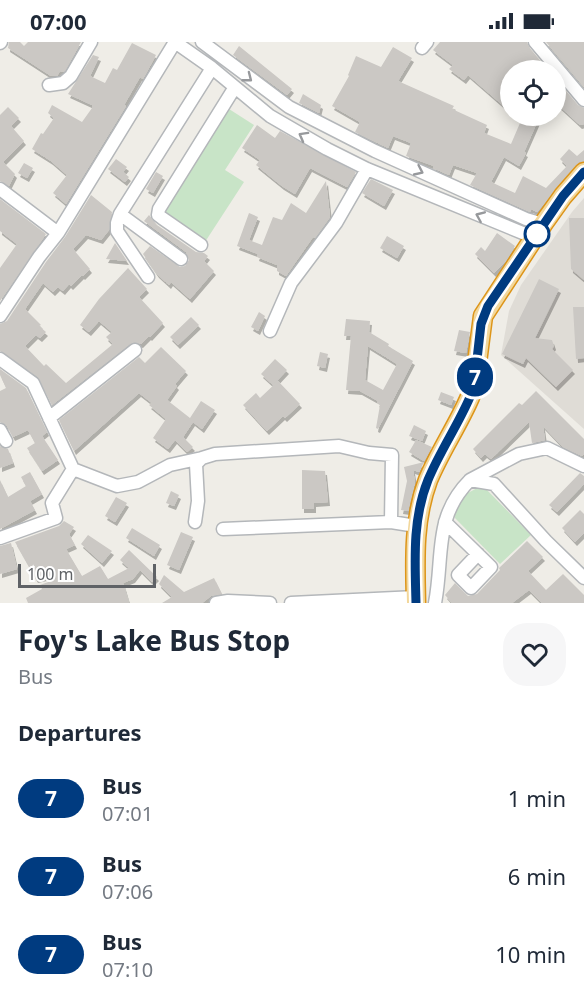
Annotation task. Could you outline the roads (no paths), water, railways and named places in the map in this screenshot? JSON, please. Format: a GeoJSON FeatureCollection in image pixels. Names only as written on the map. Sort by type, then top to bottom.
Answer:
{"type":"FeatureCollection","features":[{"type":"Feature","properties":{"kind":"highway"},"geometry":{"type":"LineString","coordinates":[[416,600],[416,526],[428,480],[474,386],[483,316],[563,196],[584,172]]}},
{"type":"Feature","properties":{"kind":"street"},"geometry":{"type":"LineString","coordinates":[[49,85],[63,83],[71,76],[91,42]]}},
{"type":"Feature","properties":{"kind":"street"},"geometry":{"type":"LineString","coordinates":[[0,316],[39,257],[58,233],[175,42],[212,68],[280,123],[327,149],[367,169],[539,231]]}},
{"type":"Feature","properties":{"kind":"street"},"geometry":{"type":"LineString","coordinates":[[202,42],[289,107],[526,219],[539,231]]}},
{"type":"Feature","properties":{"kind":"street"},"geometry":{"type":"LineString","coordinates":[[535,42],[584,100]]}},
{"type":"Feature","properties":{"kind":"street"},"geometry":{"type":"LineString","coordinates":[[148,277],[117,231],[117,223],[120,214],[212,68]]}},
{"type":"Feature","properties":{"kind":"street"},"geometry":{"type":"LineString","coordinates":[[201,244],[162,219],[158,215],[159,209],[234,87]]}},
{"type":"Feature","properties":{"kind":"street"},"geometry":{"type":"LineString","coordinates":[[270,331],[291,283],[336,223],[367,169]]}},
{"type":"Feature","properties":{"kind":"street"},"geometry":{"type":"LineString","coordinates":[[0,189],[58,233]]}},
{"type":"Feature","properties":{"kind":"street"},"geometry":{"type":"LineString","coordinates":[[120,214],[182,259]]}},
{"type":"Feature","properties":{"kind":"street"},"geometry":{"type":"LineString","coordinates":[[49,418],[135,350]]}},
{"type":"Feature","properties":{"kind":"street"},"geometry":{"type":"LineString","coordinates":[[0,359],[33,383],[73,469],[117,486],[138,482],[170,465],[215,454],[339,446],[369,453],[392,455],[391,522]]}},
{"type":"Feature","properties":{"kind":"street"},"geometry":{"type":"LineString","coordinates":[[435,603],[447,511],[470,480],[519,454],[547,448],[584,466]]}},
{"type":"Feature","properties":{"kind":"street"},"geometry":{"type":"LineString","coordinates":[[195,522],[198,501],[196,464],[202,458]]}},
{"type":"Feature","properties":{"kind":"street"},"geometry":{"type":"LineString","coordinates":[[0,538],[56,518],[52,503],[73,469]]}},
{"type":"Feature","properties":{"kind":"street"},"geometry":{"type":"LineString","coordinates":[[470,480],[494,484],[546,541],[584,578]]}},
{"type":"Feature","properties":{"kind":"street"},"geometry":{"type":"LineString","coordinates":[[223,529],[391,522],[416,526]]}},
{"type":"Feature","properties":{"kind":"street"},"geometry":{"type":"LineString","coordinates":[[445,522],[478,554]]}},
{"type":"Feature","properties":{"kind":"street"},"geometry":{"type":"LineString","coordinates":[[291,603],[416,600]]}},
{"type":"Feature","properties":{"kind":"street"},"geometry":{"type":"LineString","coordinates":[[216,603],[228,601],[270,603]]}}]}
